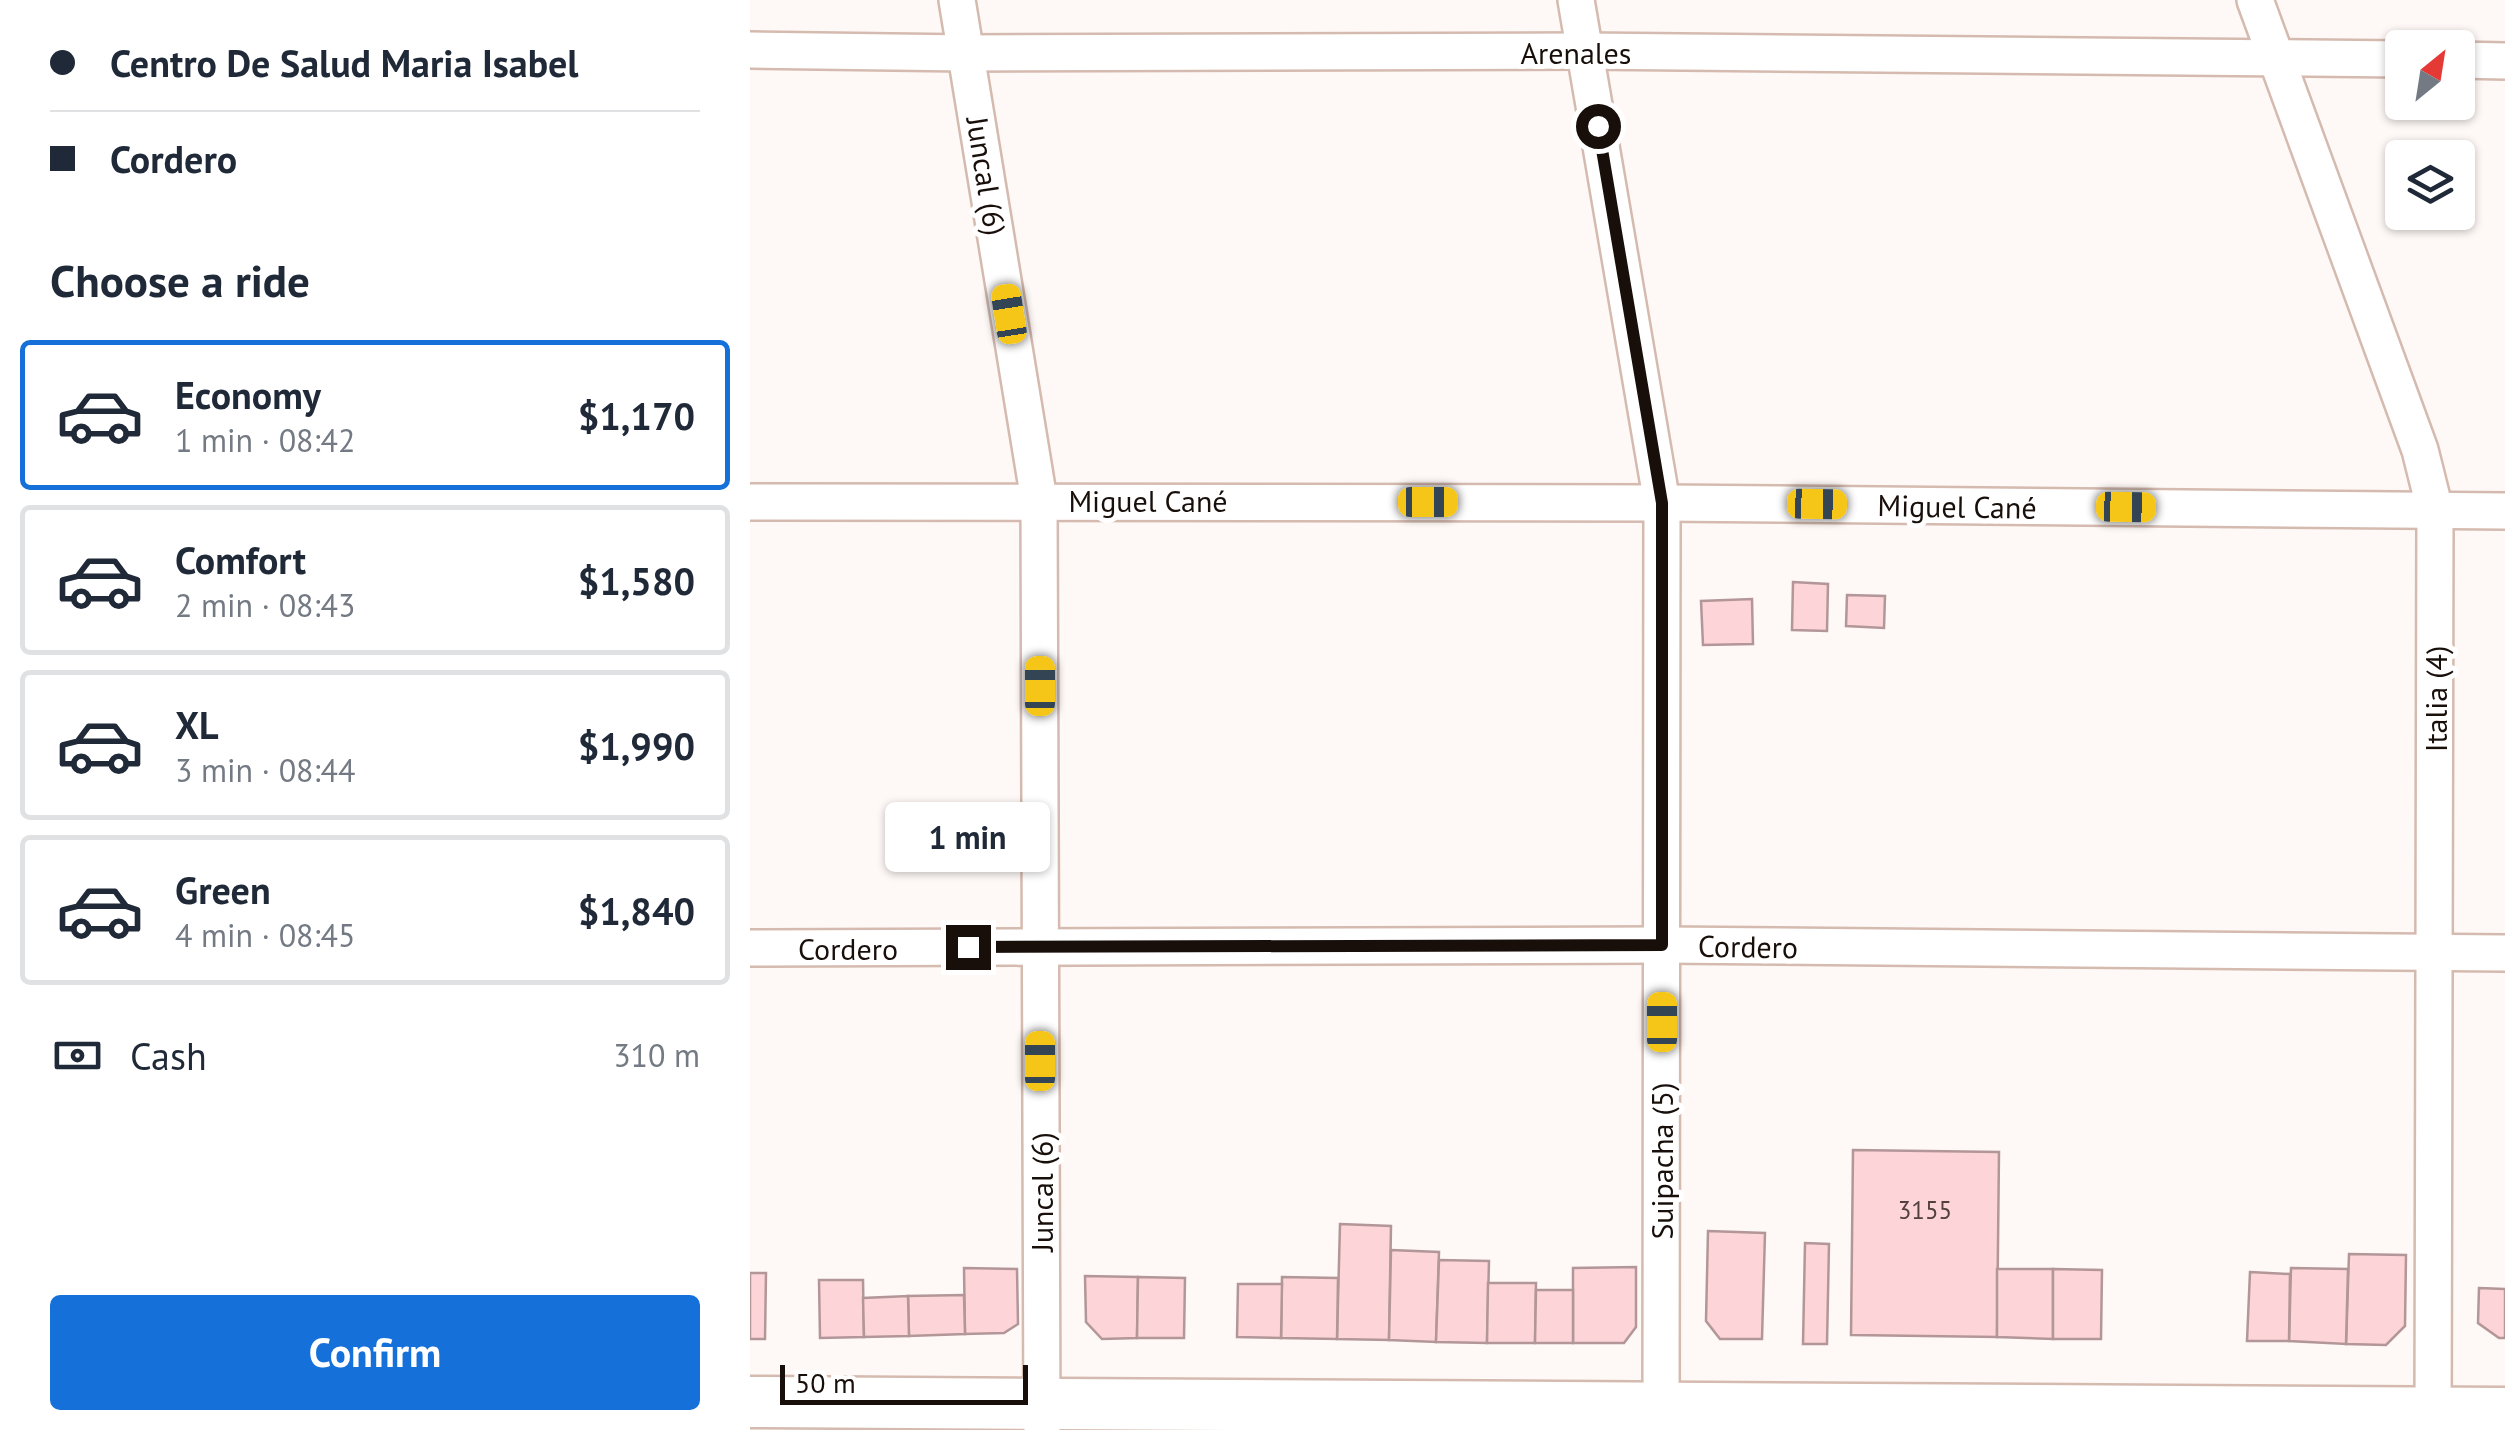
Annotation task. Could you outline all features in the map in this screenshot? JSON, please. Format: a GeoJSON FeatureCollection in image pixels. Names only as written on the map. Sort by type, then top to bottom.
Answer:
{"type":"FeatureCollection","features":[{"type":"Feature","properties":{"kind":"main road"},"geometry":{"type":"LineString","coordinates":[[750,1402],[1042,1417],[2433,1422],[2505,1413]]}},
{"type":"Feature","properties":{"kind":"street","name":"Juncal (6)"},"geometry":{"type":"LineString","coordinates":[[957,0],[1039,500],[1042,1417]]}},
{"type":"Feature","properties":{"kind":"street","name":"Suipacha (5)"},"geometry":{"type":"LineString","coordinates":[[1576,0],[1662,503],[1661,1418]]}},
{"type":"Feature","properties":{"kind":"street","name":"Italia (4)"},"geometry":{"type":"LineString","coordinates":[[2255,0],[2420,450],[2435,510],[2433,1422]]}},
{"type":"Feature","properties":{"kind":"street","name":"Arenales"},"geometry":{"type":"LineString","coordinates":[[750,50],[1585,51],[2385,59]]}},
{"type":"Feature","properties":{"kind":"street"},"geometry":{"type":"LineString","coordinates":[[2475,60],[2505,60]]}},
{"type":"Feature","properties":{"kind":"street","name":"Miguel Cané"},"geometry":{"type":"LineString","coordinates":[[750,502],[1662,503],[2505,511]]}},
{"type":"Feature","properties":{"kind":"street","name":"Cordero"},"geometry":{"type":"LineString","coordinates":[[750,948],[1662,945],[2505,953]]}},
{"type":"Feature","properties":{"kind":"building"},"geometry":{"type":"Polygon","coordinates":[[[1793,582],[1828,584],[1827,631],[1792,630],[1793,582]]]}},
{"type":"Feature","properties":{"kind":"building"},"geometry":{"type":"Polygon","coordinates":[[[1847,595],[1885,596],[1884,628],[1846,626],[1847,595]]]}},
{"type":"Feature","properties":{"kind":"building"},"geometry":{"type":"Polygon","coordinates":[[[1752,599],[1753,644],[1703,645],[1701,601],[1752,599]]]}},
{"type":"Feature","properties":{"kind":"building"},"geometry":{"type":"Polygon","coordinates":[[[1853,1150],[1999,1152],[1997,1337],[1851,1335],[1853,1150]]]}},
{"type":"Feature","properties":{"kind":"building"},"geometry":{"type":"Polygon","coordinates":[[[1340,1224],[1391,1226],[1389,1340],[1337,1339],[1340,1224]]]}},
{"type":"Feature","properties":{"kind":"building"},"geometry":{"type":"Polygon","coordinates":[[[1708,1231],[1765,1233],[1762,1339],[1720,1339],[1706,1321],[1708,1231]]]}},
{"type":"Feature","properties":{"kind":"building"},"geometry":{"type":"Polygon","coordinates":[[[1805,1243],[1829,1244],[1827,1344],[1803,1344],[1805,1243]]]}},
{"type":"Feature","properties":{"kind":"building"},"geometry":{"type":"Polygon","coordinates":[[[1391,1250],[1439,1252],[1436,1342],[1389,1340],[1391,1250]]]}},
{"type":"Feature","properties":{"kind":"building"},"geometry":{"type":"Polygon","coordinates":[[[2349,1254],[2406,1255],[2405,1326],[2386,1345],[2346,1344],[2349,1254]]]}},
{"type":"Feature","properties":{"kind":"building"},"geometry":{"type":"Polygon","coordinates":[[[1439,1260],[1489,1261],[1487,1343],[1436,1342],[1439,1260]]]}},
{"type":"Feature","properties":{"kind":"building"},"geometry":{"type":"Polygon","coordinates":[[[1636,1267],[1636,1327],[1624,1343],[1573,1343],[1573,1268],[1636,1267]]]}},
{"type":"Feature","properties":{"kind":"building"},"geometry":{"type":"Polygon","coordinates":[[[964,1268],[1017,1269],[1018,1324],[1004,1333],[965,1334],[964,1268]]]}},
{"type":"Feature","properties":{"kind":"building"},"geometry":{"type":"Polygon","coordinates":[[[2291,1268],[2348,1269],[2346,1344],[2289,1341],[2291,1268]]]}},
{"type":"Feature","properties":{"kind":"building"},"geometry":{"type":"Polygon","coordinates":[[[1997,1269],[2053,1269],[2053,1339],[1997,1337],[1997,1269]]]}},
{"type":"Feature","properties":{"kind":"building"},"geometry":{"type":"Polygon","coordinates":[[[2053,1269],[2102,1270],[2101,1339],[2053,1339],[2053,1269]]]}},
{"type":"Feature","properties":{"kind":"building"},"geometry":{"type":"Polygon","coordinates":[[[2250,1272],[2290,1274],[2289,1341],[2247,1341],[2250,1272]]]}},
{"type":"Feature","properties":{"kind":"building"},"geometry":{"type":"Polygon","coordinates":[[[750,1273],[766,1273],[765,1339],[750,1339],[750,1273]]]}},
{"type":"Feature","properties":{"kind":"building"},"geometry":{"type":"Polygon","coordinates":[[[1085,1276],[1138,1277],[1137,1338],[1102,1339],[1086,1322],[1085,1276]]]}},
{"type":"Feature","properties":{"kind":"building"},"geometry":{"type":"Polygon","coordinates":[[[1138,1277],[1185,1278],[1184,1338],[1137,1338],[1138,1277]]]}},
{"type":"Feature","properties":{"kind":"building"},"geometry":{"type":"Polygon","coordinates":[[[1282,1277],[1338,1278],[1337,1339],[1281,1338],[1282,1277]]]}},
{"type":"Feature","properties":{"kind":"building"},"geometry":{"type":"Polygon","coordinates":[[[819,1280],[863,1280],[864,1337],[820,1338],[819,1280]]]}},
{"type":"Feature","properties":{"kind":"building"},"geometry":{"type":"Polygon","coordinates":[[[1488,1283],[1536,1283],[1535,1343],[1487,1343],[1488,1283]]]}},
{"type":"Feature","properties":{"kind":"building"},"geometry":{"type":"Polygon","coordinates":[[[1238,1284],[1282,1284],[1281,1338],[1237,1337],[1238,1284]]]}},
{"type":"Feature","properties":{"kind":"building"},"geometry":{"type":"Polygon","coordinates":[[[2479,1288],[2505,1289],[2505,1338],[2478,1323],[2479,1288]]]}},
{"type":"Feature","properties":{"kind":"building"},"geometry":{"type":"Polygon","coordinates":[[[1536,1290],[1573,1290],[1573,1343],[1535,1343],[1536,1290]]]}},
{"type":"Feature","properties":{"kind":"building"},"geometry":{"type":"Polygon","coordinates":[[[964,1295],[965,1334],[909,1336],[908,1296],[964,1295]]]}},
{"type":"Feature","properties":{"kind":"building"},"geometry":{"type":"Polygon","coordinates":[[[908,1296],[909,1336],[864,1337],[863,1298],[908,1296]]]}},
{"type":"Feature","properties":{"kind":"route"},"geometry":{"type":"LineString","coordinates":[[968,947],[1662,945],[1662,503],[1598,126]]}}]}
